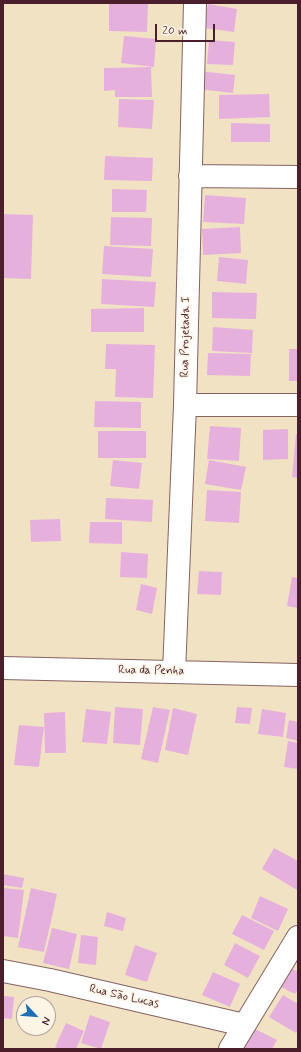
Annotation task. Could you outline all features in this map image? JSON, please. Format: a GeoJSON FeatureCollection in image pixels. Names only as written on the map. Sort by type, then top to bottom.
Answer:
{"type":"FeatureCollection","features":[{"type":"Feature","properties":{"kind":"street","name":"Rua Projetada I"},"geometry":{"type":"LineString","coordinates":[[174,672],[185,405],[190,176],[196,3]]}},
{"type":"Feature","properties":{"kind":"street"},"geometry":{"type":"LineString","coordinates":[[190,176],[298,177]]}},
{"type":"Feature","properties":{"kind":"street"},"geometry":{"type":"LineString","coordinates":[[185,405],[298,405]]}},
{"type":"Feature","properties":{"kind":"street","name":"Rua da Penha"},"geometry":{"type":"LineString","coordinates":[[3,668],[298,675]]}},
{"type":"Feature","properties":{"kind":"street"},"geometry":{"type":"LineString","coordinates":[[230,1049],[298,937]]}},
{"type":"Feature","properties":{"kind":"street","name":"Rua São Lucas"},"geometry":{"type":"LineString","coordinates":[[3,971],[50,980],[244,1024]]}},
{"type":"Feature","properties":{"kind":"building"},"geometry":{"type":"Polygon","coordinates":[[[109,3],[148,3],[147,32],[109,31],[109,3]]]}},
{"type":"Feature","properties":{"kind":"building"},"geometry":{"type":"Polygon","coordinates":[[[208,4],[237,9],[234,32],[204,28],[208,4]]]}},
{"type":"Feature","properties":{"kind":"building"},"geometry":{"type":"Polygon","coordinates":[[[124,36],[156,39],[154,67],[121,63],[124,36]]]}},
{"type":"Feature","properties":{"kind":"building"},"geometry":{"type":"Polygon","coordinates":[[[209,40],[235,42],[233,65],[207,64],[209,40]]]}},
{"type":"Feature","properties":{"kind":"building"},"geometry":{"type":"Polygon","coordinates":[[[151,67],[152,97],[115,97],[115,90],[104,91],[104,68],[151,67]]]}},
{"type":"Feature","properties":{"kind":"building"},"geometry":{"type":"Polygon","coordinates":[[[200,71],[235,75],[233,93],[198,89],[200,71]]]}},
{"type":"Feature","properties":{"kind":"building"},"geometry":{"type":"Polygon","coordinates":[[[269,94],[270,117],[219,119],[219,95],[269,94]]]}},
{"type":"Feature","properties":{"kind":"building"},"geometry":{"type":"Polygon","coordinates":[[[119,99],[154,100],[152,129],[118,127],[119,99]]]}},
{"type":"Feature","properties":{"kind":"building"},"geometry":{"type":"Polygon","coordinates":[[[231,123],[270,124],[270,142],[231,142],[231,123]]]}},
{"type":"Feature","properties":{"kind":"building"},"geometry":{"type":"Polygon","coordinates":[[[105,156],[153,158],[152,181],[104,180],[105,156]]]}},
{"type":"Feature","properties":{"kind":"building"},"geometry":{"type":"Polygon","coordinates":[[[112,189],[147,190],[146,212],[112,212],[112,189]]]}},
{"type":"Feature","properties":{"kind":"building"},"geometry":{"type":"Polygon","coordinates":[[[205,195],[246,198],[244,224],[203,222],[205,195]]]}},
{"type":"Feature","properties":{"kind":"building"},"geometry":{"type":"Polygon","coordinates":[[[3,214],[33,215],[31,279],[3,278],[3,214]]]}},
{"type":"Feature","properties":{"kind":"building"},"geometry":{"type":"Polygon","coordinates":[[[111,217],[152,218],[151,246],[110,245],[111,217]]]}},
{"type":"Feature","properties":{"kind":"building"},"geometry":{"type":"Polygon","coordinates":[[[240,227],[241,253],[203,255],[202,229],[240,227]]]}},
{"type":"Feature","properties":{"kind":"building"},"geometry":{"type":"Polygon","coordinates":[[[104,246],[153,249],[151,277],[102,274],[104,246]]]}},
{"type":"Feature","properties":{"kind":"building"},"geometry":{"type":"Polygon","coordinates":[[[219,257],[248,260],[246,284],[217,281],[219,257]]]}},
{"type":"Feature","properties":{"kind":"building"},"geometry":{"type":"Polygon","coordinates":[[[102,279],[156,282],[154,307],[101,304],[102,279]]]}},
{"type":"Feature","properties":{"kind":"building"},"geometry":{"type":"Polygon","coordinates":[[[212,292],[257,293],[256,319],[212,318],[212,292]]]}},
{"type":"Feature","properties":{"kind":"building"},"geometry":{"type":"Polygon","coordinates":[[[144,308],[144,332],[91,332],[91,309],[144,308]]]}},
{"type":"Feature","properties":{"kind":"building"},"geometry":{"type":"Polygon","coordinates":[[[213,327],[253,330],[252,353],[212,351],[213,327]]]}},
{"type":"Feature","properties":{"kind":"building"},"geometry":{"type":"Polygon","coordinates":[[[106,344],[155,345],[153,398],[115,397],[116,369],[105,369],[106,344]]]}},
{"type":"Feature","properties":{"kind":"building"},"geometry":{"type":"Polygon","coordinates":[[[289,349],[298,349],[298,381],[289,381],[289,349]]]}},
{"type":"Feature","properties":{"kind":"building"},"geometry":{"type":"Polygon","coordinates":[[[208,353],[251,354],[250,376],[207,375],[208,353]]]}},
{"type":"Feature","properties":{"kind":"building"},"geometry":{"type":"Polygon","coordinates":[[[95,401],[141,402],[141,428],[94,427],[95,401]]]}},
{"type":"Feature","properties":{"kind":"building"},"geometry":{"type":"Polygon","coordinates":[[[210,426],[241,428],[239,461],[207,459],[210,426]]]}},
{"type":"Feature","properties":{"kind":"building"},"geometry":{"type":"Polygon","coordinates":[[[288,429],[288,459],[263,460],[263,430],[288,429]]]}},
{"type":"Feature","properties":{"kind":"building"},"geometry":{"type":"Polygon","coordinates":[[[98,431],[146,431],[146,458],[98,458],[98,431]]]}},
{"type":"Feature","properties":{"kind":"building"},"geometry":{"type":"Polygon","coordinates":[[[296,434],[298,434],[298,478],[292,477],[296,434]]]}},
{"type":"Feature","properties":{"kind":"building"},"geometry":{"type":"Polygon","coordinates":[[[113,460],[142,463],[139,489],[110,486],[113,460]]]}},
{"type":"Feature","properties":{"kind":"building"},"geometry":{"type":"Polygon","coordinates":[[[209,460],[246,467],[241,490],[205,484],[209,460]]]}},
{"type":"Feature","properties":{"kind":"building"},"geometry":{"type":"Polygon","coordinates":[[[207,490],[241,492],[239,523],[205,521],[207,490]]]}},
{"type":"Feature","properties":{"kind":"building"},"geometry":{"type":"Polygon","coordinates":[[[106,498],[153,500],[152,522],[105,519],[106,498]]]}},
{"type":"Feature","properties":{"kind":"building"},"geometry":{"type":"Polygon","coordinates":[[[60,519],[61,541],[31,542],[30,520],[60,519]]]}},
{"type":"Feature","properties":{"kind":"building"},"geometry":{"type":"Polygon","coordinates":[[[90,522],[122,522],[122,544],[89,543],[90,522]]]}},
{"type":"Feature","properties":{"kind":"building"},"geometry":{"type":"Polygon","coordinates":[[[121,552],[148,554],[147,578],[120,577],[121,552]]]}},
{"type":"Feature","properties":{"kind":"building"},"geometry":{"type":"Polygon","coordinates":[[[199,571],[222,572],[221,595],[197,594],[199,571]]]}},
{"type":"Feature","properties":{"kind":"building"},"geometry":{"type":"Polygon","coordinates":[[[292,577],[298,578],[298,608],[287,606],[292,577]]]}},
{"type":"Feature","properties":{"kind":"building"},"geometry":{"type":"Polygon","coordinates":[[[141,584],[157,588],[152,614],[136,610],[141,584]]]}},
{"type":"Feature","properties":{"kind":"building"},"geometry":{"type":"Polygon","coordinates":[[[115,707],[143,709],[140,745],[113,743],[115,707]]]}},
{"type":"Feature","properties":{"kind":"building"},"geometry":{"type":"Polygon","coordinates":[[[153,707],[170,710],[158,763],[141,759],[153,707]]]}},
{"type":"Feature","properties":{"kind":"building"},"geometry":{"type":"Polygon","coordinates":[[[237,707],[252,708],[250,724],[235,723],[237,707]]]}},
{"type":"Feature","properties":{"kind":"building"},"geometry":{"type":"Polygon","coordinates":[[[173,708],[197,714],[188,755],[165,750],[173,708]]]}},
{"type":"Feature","properties":{"kind":"building"},"geometry":{"type":"Polygon","coordinates":[[[86,709],[111,712],[107,744],[82,742],[86,709]]]}},
{"type":"Feature","properties":{"kind":"building"},"geometry":{"type":"Polygon","coordinates":[[[262,709],[286,713],[283,737],[258,734],[262,709]]]}},
{"type":"Feature","properties":{"kind":"building"},"geometry":{"type":"Polygon","coordinates":[[[65,712],[66,753],[45,753],[44,713],[65,712]]]}},
{"type":"Feature","properties":{"kind":"building"},"geometry":{"type":"Polygon","coordinates":[[[289,720],[298,722],[298,741],[286,738],[289,720]]]}},
{"type":"Feature","properties":{"kind":"building"},"geometry":{"type":"Polygon","coordinates":[[[19,725],[44,727],[39,767],[14,765],[19,725]]]}},
{"type":"Feature","properties":{"kind":"building"},"geometry":{"type":"Polygon","coordinates":[[[288,741],[298,743],[298,769],[284,767],[288,741]]]}},
{"type":"Feature","properties":{"kind":"building"},"geometry":{"type":"Polygon","coordinates":[[[274,848],[298,861],[297,890],[262,869],[274,848]]]}},
{"type":"Feature","properties":{"kind":"building"},"geometry":{"type":"Polygon","coordinates":[[[3,874],[24,878],[22,888],[3,885],[3,874]]]}},
{"type":"Feature","properties":{"kind":"building"},"geometry":{"type":"Polygon","coordinates":[[[3,888],[24,890],[18,938],[3,936],[3,888]]]}},
{"type":"Feature","properties":{"kind":"building"},"geometry":{"type":"Polygon","coordinates":[[[31,888],[57,894],[44,952],[18,947],[31,888]]]}},
{"type":"Feature","properties":{"kind":"building"},"geometry":{"type":"Polygon","coordinates":[[[260,896],[288,909],[278,931],[251,918],[260,896]]]}},
{"type":"Feature","properties":{"kind":"building"},"geometry":{"type":"Polygon","coordinates":[[[107,912],[126,918],[123,931],[104,926],[107,912]]]}},
{"type":"Feature","properties":{"kind":"building"},"geometry":{"type":"Polygon","coordinates":[[[242,915],[274,931],[264,950],[232,934],[242,915]]]}},
{"type":"Feature","properties":{"kind":"building"},"geometry":{"type":"Polygon","coordinates":[[[52,928],[77,934],[69,969],[43,963],[52,928]]]}},
{"type":"Feature","properties":{"kind":"building"},"geometry":{"type":"Polygon","coordinates":[[[81,935],[98,937],[96,965],[78,963],[81,935]]]}},
{"type":"Feature","properties":{"kind":"building"},"geometry":{"type":"Polygon","coordinates":[[[235,943],[260,956],[248,978],[224,965],[235,943]]]}},
{"type":"Feature","properties":{"kind":"building"},"geometry":{"type":"Polygon","coordinates":[[[135,945],[157,953],[147,982],[125,975],[135,945]]]}},
{"type":"Feature","properties":{"kind":"building"},"geometry":{"type":"Polygon","coordinates":[[[291,968],[298,972],[298,989],[295,994],[281,987],[291,968]]]}},
{"type":"Feature","properties":{"kind":"building"},"geometry":{"type":"Polygon","coordinates":[[[213,972],[240,984],[230,1007],[202,995],[213,972]]]}},
{"type":"Feature","properties":{"kind":"building"},"geometry":{"type":"Polygon","coordinates":[[[283,995],[298,1004],[298,1030],[296,1033],[269,1017],[283,995]]]}},
{"type":"Feature","properties":{"kind":"building"},"geometry":{"type":"Polygon","coordinates":[[[3,996],[14,997],[12,1019],[3,1018],[3,996]]]}},
{"type":"Feature","properties":{"kind":"building"},"geometry":{"type":"Polygon","coordinates":[[[90,1015],[110,1022],[101,1049],[81,1043],[90,1015]]]}},
{"type":"Feature","properties":{"kind":"building"},"geometry":{"type":"Polygon","coordinates":[[[66,1023],[84,1031],[76,1049],[59,1049],[55,1047],[66,1023]]]}},
{"type":"Feature","properties":{"kind":"building"},"geometry":{"type":"Polygon","coordinates":[[[251,1027],[277,1040],[272,1049],[241,1049],[251,1027]]]}}]}
